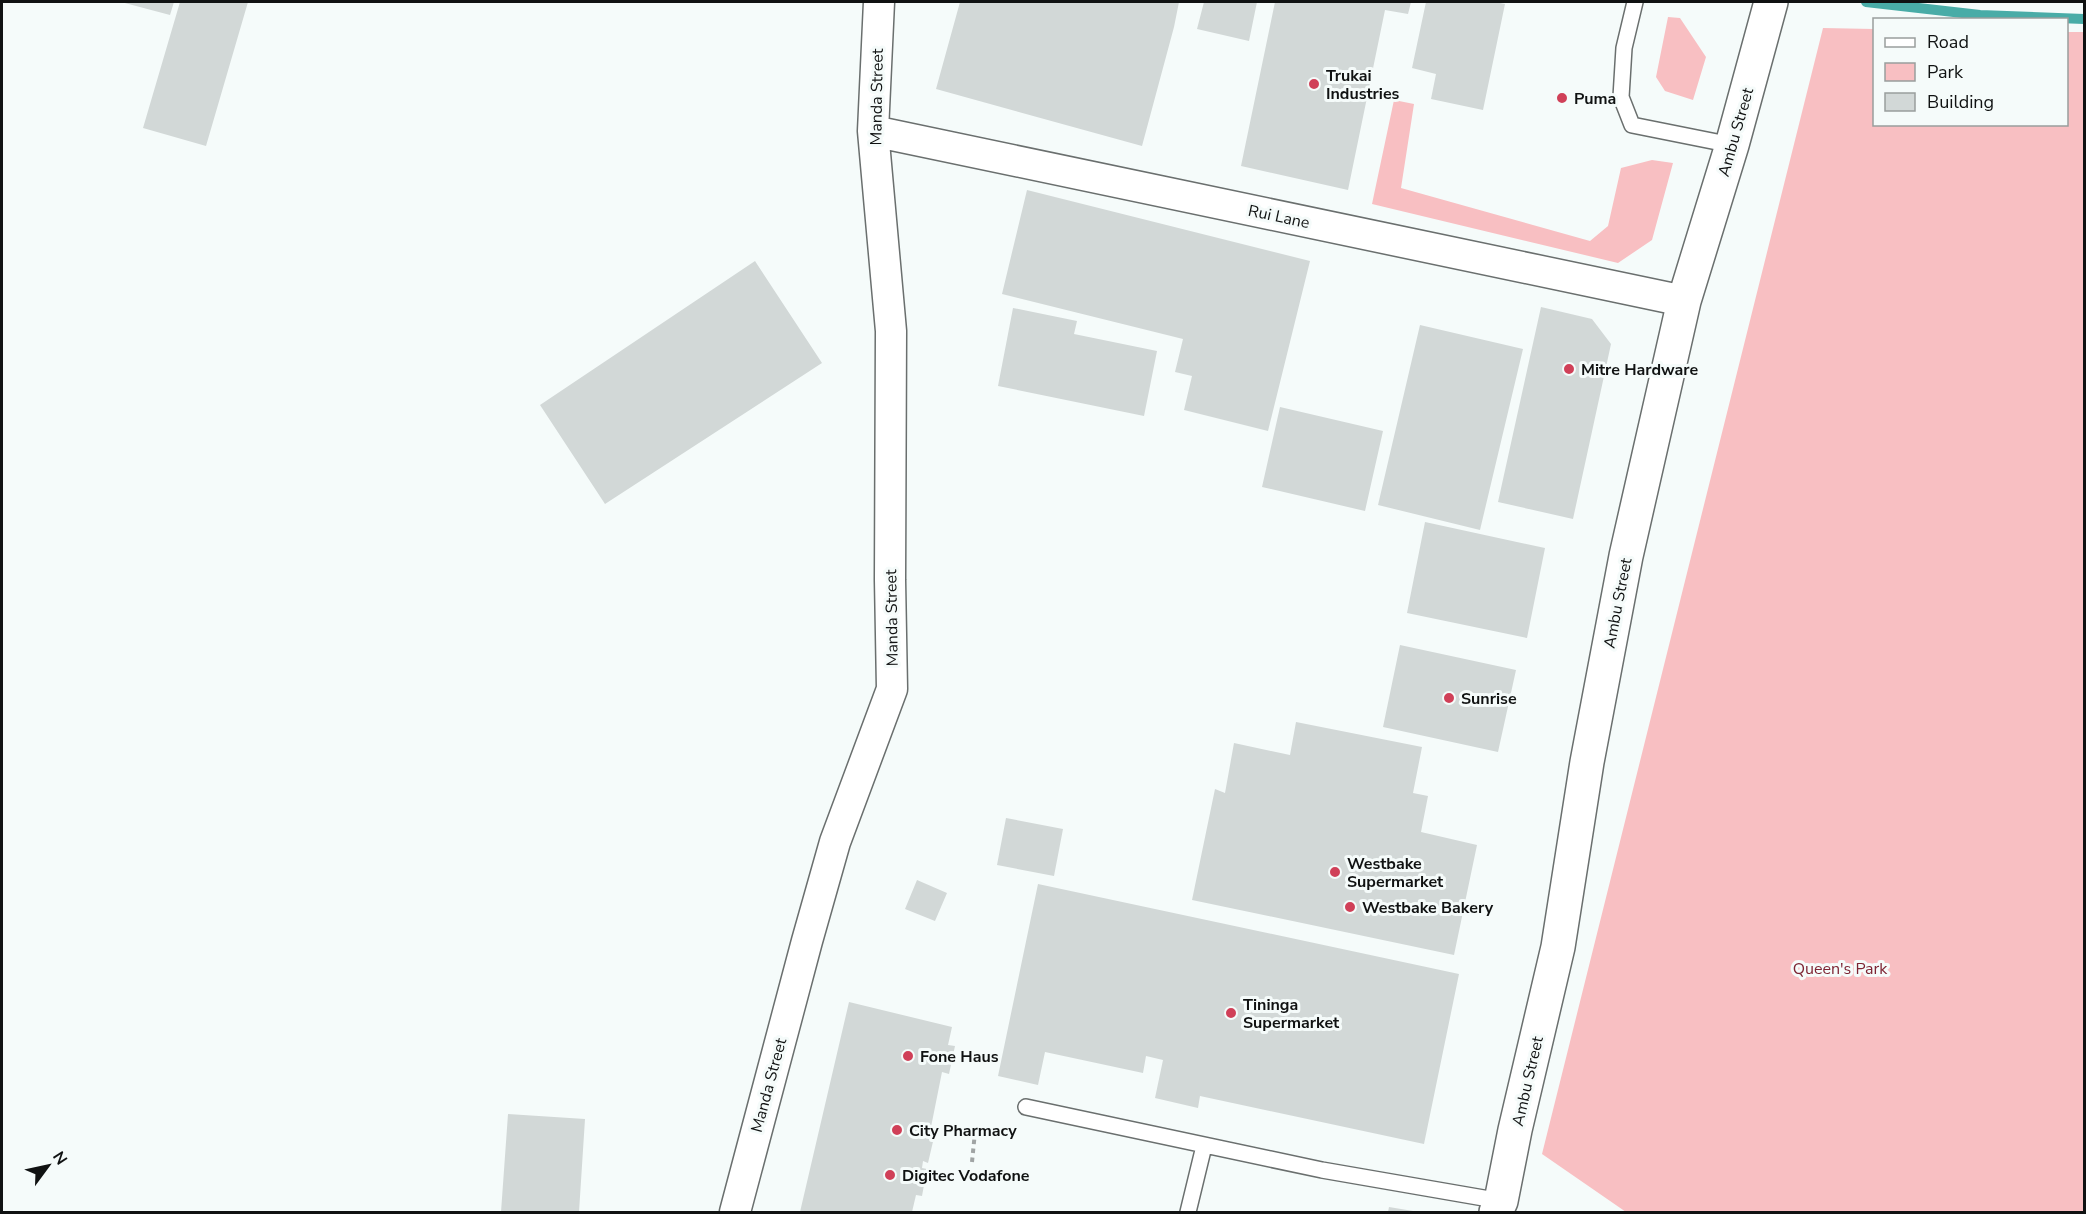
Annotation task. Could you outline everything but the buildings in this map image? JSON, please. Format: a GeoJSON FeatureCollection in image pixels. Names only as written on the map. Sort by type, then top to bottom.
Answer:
{"type":"FeatureCollection","features":[{"type":"Feature","properties":{"kind":"street","name":"Manda Street"},"geometry":{"type":"LineString","coordinates":[[735,1212],[835,842],[892,689],[891,331],[873,131],[879,2]]}},
{"type":"Feature","properties":{"kind":"street","name":"Ambu Street"},"geometry":{"type":"LineString","coordinates":[[1499,1207],[1558,947],[1587,762],[1626,556],[1684,301],[1732,145],[1771,2]]}},
{"type":"Feature","properties":{"kind":"street","name":"Rui Lane"},"geometry":{"type":"LineString","coordinates":[[873,131],[1684,301]]}},
{"type":"Feature","properties":{"kind":"lane"},"geometry":{"type":"LineString","coordinates":[[1635,2],[1624,48],[1622,97],[1632,125],[1732,145]]}},
{"type":"Feature","properties":{"kind":"lane"},"geometry":{"type":"LineString","coordinates":[[1026,1107],[1499,1207]]}},
{"type":"Feature","properties":{"kind":"lane"},"geometry":{"type":"LineString","coordinates":[[1188,1212],[1204,1146]]}},
{"type":"Feature","properties":{"kind":"path"},"geometry":{"type":"LineString","coordinates":[[972,1162],[975,1132]]}},
{"type":"Feature","properties":{"kind":"green space"},"geometry":{"type":"Polygon","coordinates":[[[1668,17],[1680,18],[1706,57],[1693,100],[1665,91],[1656,77],[1668,17]]]}},
{"type":"Feature","properties":{"kind":"green space","name":"Queen's Park"},"geometry":{"type":"Polygon","coordinates":[[[1823,28],[1873,29],[1873,126],[2068,126],[2068,32],[2084,32],[2084,1212],[1626,1212],[1542,1154],[1823,28]]]}},
{"type":"Feature","properties":{"kind":"green space"},"geometry":{"type":"Polygon","coordinates":[[[1394,100],[1414,104],[1401,188],[1590,241],[1608,226],[1621,168],[1652,160],[1673,163],[1652,240],[1618,263],[1372,204],[1394,100]]]}},
{"type":"Feature","properties":{"kind":"waterway"},"geometry":{"type":"LineString","coordinates":[[1866,2],[1980,15],[2058,18]]}},
{"type":"Feature","properties":{"kind":"waterway"},"geometry":{"type":"LineString","coordinates":[[2068,18],[2084,19]]}},
{"type":"Feature","properties":{"kind":"place","name":"Trukai Industries"},"geometry":{"type":"Point","coordinates":[1314,84]}},
{"type":"Feature","properties":{"kind":"place","name":"Puma"},"geometry":{"type":"Point","coordinates":[1562,98]}},
{"type":"Feature","properties":{"kind":"place","name":"Mitre Hardware"},"geometry":{"type":"Point","coordinates":[1569,369]}},
{"type":"Feature","properties":{"kind":"place","name":"Sunrise"},"geometry":{"type":"Point","coordinates":[1449,698]}},
{"type":"Feature","properties":{"kind":"place","name":"Westbake Supermarket"},"geometry":{"type":"Point","coordinates":[1335,872]}},
{"type":"Feature","properties":{"kind":"place","name":"Westbake Bakery"},"geometry":{"type":"Point","coordinates":[1350,907]}},
{"type":"Feature","properties":{"kind":"place","name":"Tininga Supermarket"},"geometry":{"type":"Point","coordinates":[1231,1013]}},
{"type":"Feature","properties":{"kind":"place","name":"Fone Haus"},"geometry":{"type":"Point","coordinates":[908,1056]}},
{"type":"Feature","properties":{"kind":"place","name":"City Pharmacy"},"geometry":{"type":"Point","coordinates":[897,1130]}},
{"type":"Feature","properties":{"kind":"place","name":"Digitec Vodafone"},"geometry":{"type":"Point","coordinates":[890,1175]}}]}
